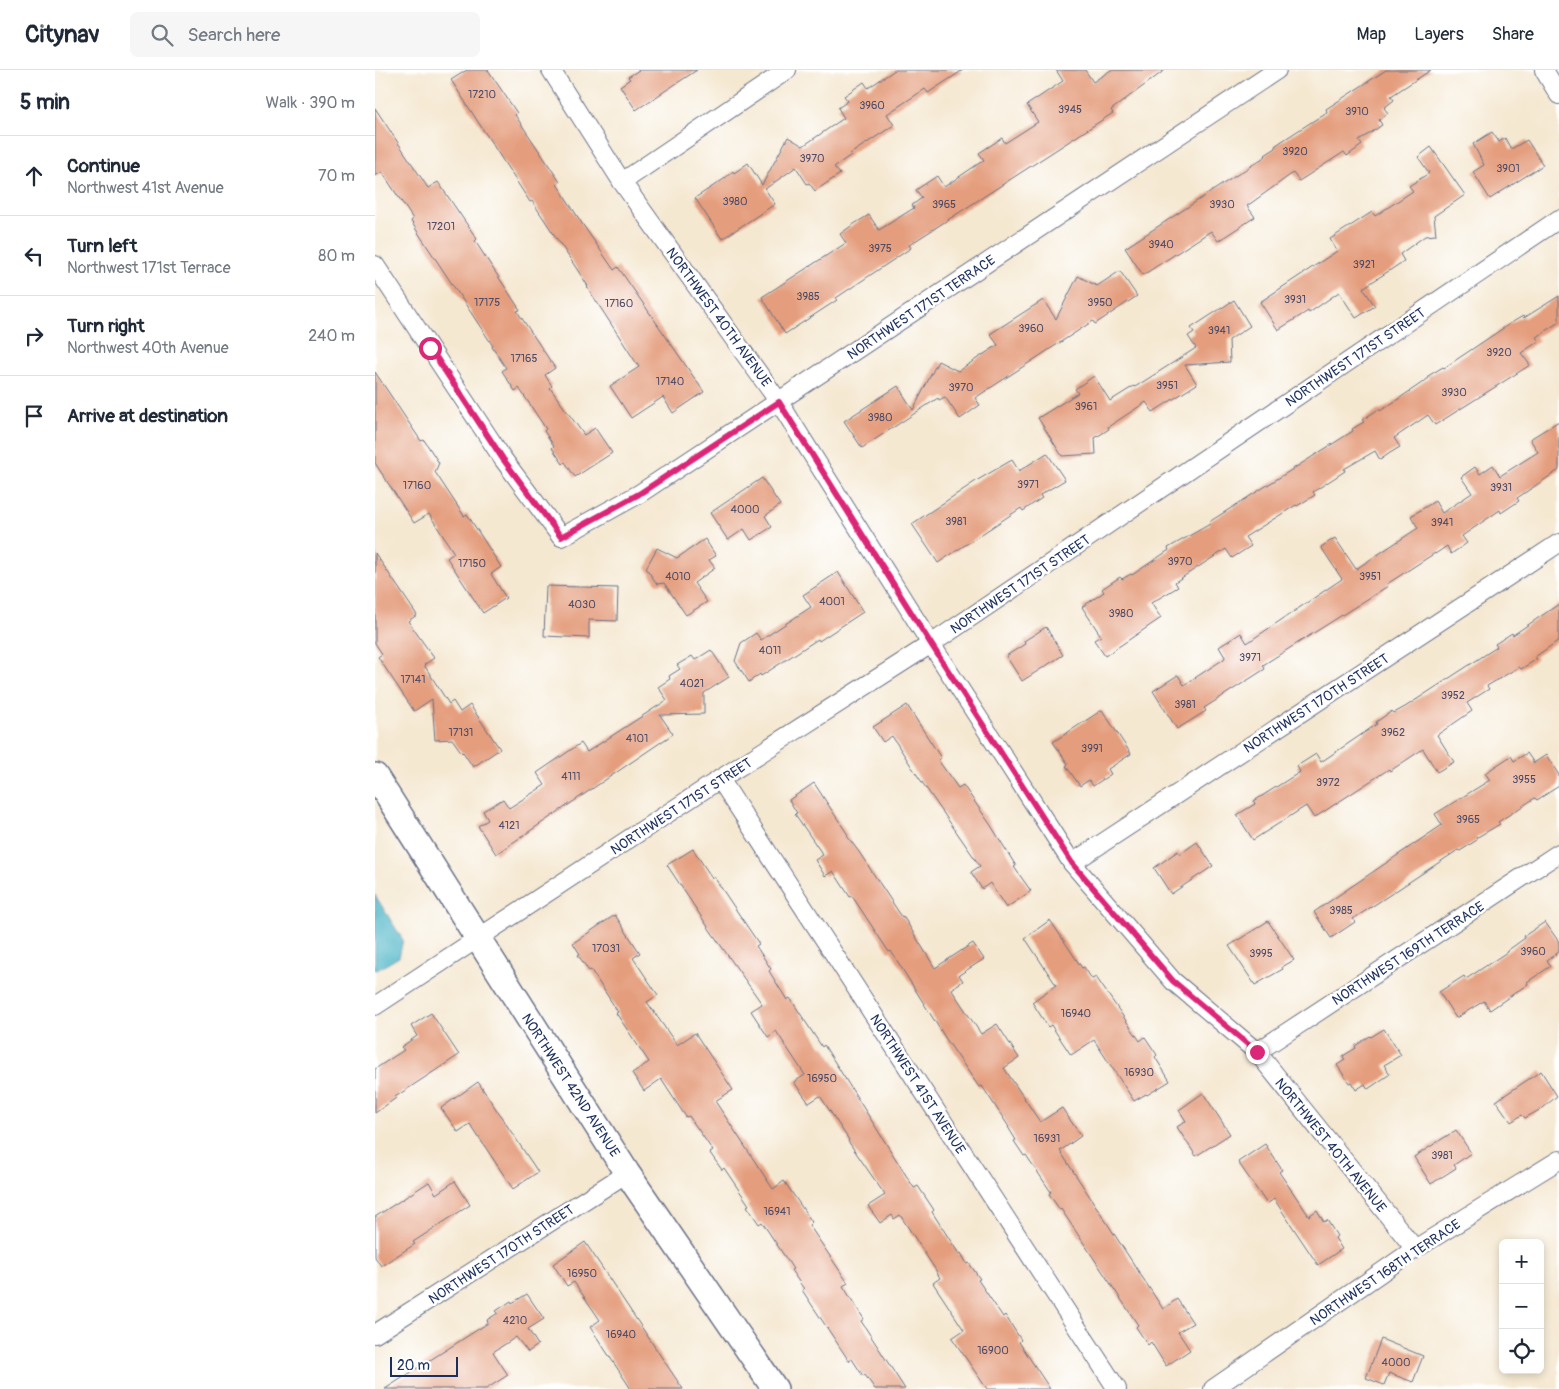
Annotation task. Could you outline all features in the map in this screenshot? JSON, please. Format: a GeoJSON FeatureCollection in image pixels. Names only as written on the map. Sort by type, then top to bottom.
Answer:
{"type":"FeatureCollection","features":[{"type":"Feature","properties":{"kind":"street","name":"NORTHWEST 40TH AVENUE"},"geometry":{"type":"LineString","coordinates":[[551,70],[622,182],[779,402],[931,644],[1072,863],[1173,981],[1257,1052],[1415,1250]]}},
{"type":"Feature","properties":{"kind":"street"},"geometry":{"type":"LineString","coordinates":[[622,182],[787,70]]}},
{"type":"Feature","properties":{"kind":"street","name":"NORTHWEST 171ST TERRACE"},"geometry":{"type":"LineString","coordinates":[[375,265],[503,459],[561,537],[639,494],[1277,70]]}},
{"type":"Feature","properties":{"kind":"street"},"geometry":{"type":"LineString","coordinates":[[1544,70],[1559,95]]}},
{"type":"Feature","properties":{"kind":"street","name":"NORTHWEST 171ST STREET"},"geometry":{"type":"LineString","coordinates":[[375,1006],[720,779],[931,644],[1559,219]]}},
{"type":"Feature","properties":{"kind":"street","name":"NORTHWEST 170TH STREET"},"geometry":{"type":"LineString","coordinates":[[1072,863],[1559,543]]}},
{"type":"Feature","properties":{"kind":"street","name":"NORTHWEST 42ND AVENUE"},"geometry":{"type":"LineString","coordinates":[[375,776],[627,1173],[775,1389]]}},
{"type":"Feature","properties":{"kind":"street","name":"NORTHWEST 41ST AVENUE"},"geometry":{"type":"LineString","coordinates":[[720,779],[1117,1389]]}},
{"type":"Feature","properties":{"kind":"street","name":"NORTHWEST 169TH TERRACE"},"geometry":{"type":"LineString","coordinates":[[1257,1052],[1559,853]]}},
{"type":"Feature","properties":{"kind":"street","name":"NORTHWEST 168TH TERRACE"},"geometry":{"type":"LineString","coordinates":[[1213,1389],[1415,1250],[1559,1160]]}},
{"type":"Feature","properties":{"kind":"street","name":"NORTHWEST 170TH STREET"},"geometry":{"type":"LineString","coordinates":[[375,1334],[627,1173]]}},
{"type":"Feature","properties":{"kind":"water"},"geometry":{"type":"Polygon","coordinates":[[[375,895],[403,940],[399,957],[377,970],[375,970],[375,895]]]}},
{"type":"Feature","properties":{"kind":"building"},"geometry":{"type":"Polygon","coordinates":[[[467,70],[488,70],[517,113],[515,115],[560,182],[557,184],[581,222],[614,270],[618,267],[704,392],[673,413],[663,397],[631,418],[610,386],[639,367],[588,286],[532,201],[530,202],[451,80],[467,70]]]}},
{"type":"Feature","properties":{"kind":"building"},"geometry":{"type":"Polygon","coordinates":[[[639,70],[697,70],[636,110],[620,86],[630,79],[628,77],[639,70]]]}},
{"type":"Feature","properties":{"kind":"building"},"geometry":{"type":"Polygon","coordinates":[[[895,70],[963,70],[928,93],[925,89],[887,114],[894,125],[834,167],[840,174],[815,191],[809,183],[807,184],[796,167],[765,189],[775,204],[722,239],[695,198],[733,171],[734,173],[748,163],[762,185],[788,137],[803,146],[844,118],[838,108],[848,101],[844,96],[864,82],[868,88],[895,70]]]}},
{"type":"Feature","properties":{"kind":"building"},"geometry":{"type":"Polygon","coordinates":[[[1056,70],[1085,70],[1093,82],[1111,70],[1165,70],[1111,110],[1113,113],[909,245],[911,248],[785,334],[762,297],[846,243],[840,234],[854,224],[869,215],[879,230],[914,208],[912,205],[922,198],[916,190],[937,176],[944,187],[984,160],[979,153],[1002,138],[1005,143],[1038,122],[1027,105],[1063,81],[1056,70]]]}},
{"type":"Feature","properties":{"kind":"building"},"geometry":{"type":"Polygon","coordinates":[[[1386,70],[1431,70],[1391,96],[1394,100],[1384,108],[1388,113],[1379,120],[1382,125],[1359,141],[1362,145],[1347,156],[1344,152],[1299,181],[1293,173],[1247,206],[1255,217],[1218,241],[1211,231],[1143,275],[1125,248],[1266,156],[1276,148],[1275,146],[1327,112],[1326,109],[1386,70]]]}},
{"type":"Feature","properties":{"kind":"building"},"geometry":{"type":"Polygon","coordinates":[[[375,108],[428,188],[438,182],[477,239],[475,241],[520,310],[517,311],[555,368],[545,375],[552,386],[550,388],[584,435],[595,428],[612,453],[575,477],[552,448],[554,446],[544,431],[546,429],[519,388],[515,391],[502,371],[506,368],[493,346],[417,231],[411,221],[413,219],[382,172],[375,176],[375,108]]]}},
{"type":"Feature","properties":{"kind":"building"},"geometry":{"type":"Polygon","coordinates":[[[1492,132],[1499,142],[1505,138],[1511,149],[1527,140],[1543,165],[1490,199],[1473,172],[1484,165],[1473,144],[1492,132]]]}},
{"type":"Feature","properties":{"kind":"building"},"geometry":{"type":"Polygon","coordinates":[[[1431,147],[1465,195],[1434,216],[1436,235],[1425,236],[1400,254],[1404,261],[1363,288],[1375,306],[1356,318],[1339,292],[1309,313],[1308,311],[1278,330],[1260,302],[1337,251],[1330,239],[1372,212],[1375,216],[1413,191],[1409,186],[1429,173],[1418,157],[1431,147]]]}},
{"type":"Feature","properties":{"kind":"building"},"geometry":{"type":"Polygon","coordinates":[[[1120,271],[1137,296],[1095,324],[1093,321],[975,398],[980,405],[960,419],[945,397],[939,400],[938,398],[862,448],[844,421],[898,386],[913,410],[938,361],[958,371],[998,345],[990,334],[1043,300],[1056,319],[1078,276],[1097,286],[1120,271]]]}},
{"type":"Feature","properties":{"kind":"building"},"geometry":{"type":"Polygon","coordinates":[[[1559,296],[1559,322],[1536,337],[1539,341],[1521,353],[1530,365],[1435,425],[1428,415],[1394,438],[1400,447],[1380,460],[1375,451],[1344,469],[1345,471],[1313,492],[1315,495],[1245,537],[1251,546],[1232,558],[1226,549],[1175,582],[1178,587],[1151,603],[1161,618],[1105,656],[1094,640],[1101,636],[1082,607],[1104,592],[1102,589],[1120,577],[1122,579],[1132,575],[1169,550],[1168,548],[1210,524],[1209,522],[1353,431],[1352,429],[1364,422],[1362,420],[1391,404],[1429,378],[1428,376],[1444,368],[1511,323],[1523,316],[1524,318],[1559,296]]]}},
{"type":"Feature","properties":{"kind":"building"},"geometry":{"type":"Polygon","coordinates":[[[1234,300],[1250,326],[1229,340],[1230,362],[1185,365],[1197,384],[1153,412],[1146,402],[1108,427],[1109,429],[1095,438],[1096,454],[1062,456],[1038,418],[1078,393],[1075,389],[1094,376],[1110,401],[1135,387],[1196,348],[1188,336],[1194,332],[1191,328],[1234,300]]]}},
{"type":"Feature","properties":{"kind":"building"},"geometry":{"type":"Polygon","coordinates":[[[375,372],[421,441],[424,440],[439,463],[435,472],[464,516],[467,514],[501,567],[491,574],[506,598],[483,613],[447,558],[454,553],[429,514],[414,523],[375,463],[375,372]]]}},
{"type":"Feature","properties":{"kind":"building"},"geometry":{"type":"Polygon","coordinates":[[[1559,421],[1559,470],[1517,498],[1519,501],[1501,513],[1500,510],[1462,536],[1467,543],[1451,554],[1447,546],[1435,553],[1387,584],[1388,586],[1263,665],[1265,669],[1204,708],[1206,711],[1177,729],[1153,691],[1178,675],[1184,685],[1224,659],[1225,657],[1219,647],[1241,633],[1247,643],[1342,579],[1321,547],[1335,538],[1356,569],[1418,528],[1411,516],[1435,501],[1442,513],[1472,493],[1461,477],[1475,467],[1480,474],[1493,465],[1500,476],[1538,452],[1530,439],[1559,421]]]}},
{"type":"Feature","properties":{"kind":"building"},"geometry":{"type":"Polygon","coordinates":[[[1047,453],[1065,480],[1040,495],[1042,498],[1023,511],[1021,508],[938,563],[912,524],[976,481],[1012,460],[1019,471],[1047,453]]]}},
{"type":"Feature","properties":{"kind":"building"},"geometry":{"type":"Polygon","coordinates":[[[762,478],[780,505],[765,516],[772,527],[751,540],[744,529],[728,540],[710,513],[762,478]]]}},
{"type":"Feature","properties":{"kind":"building"},"geometry":{"type":"Polygon","coordinates":[[[705,539],[716,556],[709,560],[715,568],[694,583],[707,602],[686,615],[664,583],[657,584],[646,568],[657,548],[677,558],[705,539]]]}},
{"type":"Feature","properties":{"kind":"building"},"geometry":{"type":"Polygon","coordinates":[[[375,553],[417,615],[408,621],[434,658],[424,665],[449,704],[453,701],[460,712],[470,705],[500,749],[473,767],[452,739],[435,740],[432,699],[414,711],[378,657],[382,654],[375,643],[375,553]]]}},
{"type":"Feature","properties":{"kind":"building"},"geometry":{"type":"Polygon","coordinates":[[[838,572],[863,612],[819,641],[818,639],[749,682],[735,661],[741,643],[756,633],[761,640],[811,607],[803,595],[838,572]]]}},
{"type":"Feature","properties":{"kind":"building"},"geometry":{"type":"Polygon","coordinates":[[[546,586],[618,588],[617,621],[589,620],[589,638],[544,636],[546,586]]]}},
{"type":"Feature","properties":{"kind":"building"},"geometry":{"type":"Polygon","coordinates":[[[1559,604],[1559,640],[1535,657],[1537,659],[1521,669],[1519,667],[1487,686],[1489,689],[1467,703],[1472,711],[1437,735],[1454,762],[1437,772],[1423,749],[1314,818],[1306,806],[1253,840],[1237,815],[1255,804],[1254,801],[1300,772],[1297,766],[1316,754],[1321,762],[1377,724],[1376,722],[1392,711],[1394,713],[1405,707],[1497,647],[1495,644],[1512,633],[1513,635],[1559,604]]]}},
{"type":"Feature","properties":{"kind":"building"},"geometry":{"type":"Polygon","coordinates":[[[1046,627],[1063,655],[1022,681],[1006,656],[1025,644],[1024,641],[1046,627]]]}},
{"type":"Feature","properties":{"kind":"building"},"geometry":{"type":"Polygon","coordinates":[[[711,650],[729,677],[704,693],[704,714],[660,715],[673,734],[496,854],[478,826],[488,820],[483,811],[503,799],[509,808],[545,785],[537,773],[581,743],[587,752],[667,700],[658,687],[670,679],[669,676],[680,669],[677,665],[692,656],[695,660],[711,650]]]}},
{"type":"Feature","properties":{"kind":"building"},"geometry":{"type":"Polygon","coordinates":[[[907,705],[941,758],[938,760],[958,788],[963,785],[990,824],[1016,866],[1014,867],[1031,891],[1006,908],[990,883],[982,889],[971,872],[980,866],[892,736],[883,742],[873,727],[907,705]]]}},
{"type":"Feature","properties":{"kind":"building"},"geometry":{"type":"Polygon","coordinates":[[[1102,710],[1131,754],[1108,769],[1111,774],[1093,786],[1089,780],[1080,786],[1053,742],[1102,710]]]}},
{"type":"Feature","properties":{"kind":"building"},"geometry":{"type":"Polygon","coordinates":[[[1527,753],[1534,763],[1546,755],[1559,775],[1559,786],[1537,800],[1535,798],[1498,822],[1500,824],[1476,838],[1477,840],[1460,851],[1458,850],[1353,919],[1355,922],[1331,938],[1314,912],[1442,825],[1435,814],[1490,780],[1485,773],[1511,756],[1514,761],[1527,753]]]}},
{"type":"Feature","properties":{"kind":"building"},"geometry":{"type":"Polygon","coordinates":[[[814,783],[847,836],[903,916],[935,968],[973,943],[984,959],[959,975],[963,981],[951,989],[981,1034],[997,1024],[1019,1058],[1004,1068],[1040,1122],[1062,1108],[1081,1136],[1060,1151],[1163,1309],[1177,1299],[1193,1323],[1178,1332],[1190,1350],[1166,1366],[1151,1342],[1148,1345],[1136,1327],[1138,1325],[1049,1194],[1051,1192],[1014,1141],[1016,1140],[1009,1127],[982,1086],[979,1087],[946,1039],[891,951],[889,952],[833,871],[825,876],[815,860],[823,855],[795,814],[797,813],[789,800],[814,783]]]}},
{"type":"Feature","properties":{"kind":"building"},"geometry":{"type":"Polygon","coordinates":[[[1197,842],[1213,866],[1171,894],[1154,868],[1178,851],[1180,854],[1197,842]]]}},
{"type":"Feature","properties":{"kind":"building"},"geometry":{"type":"Polygon","coordinates":[[[693,849],[759,944],[756,946],[771,969],[769,971],[787,1000],[790,998],[822,1047],[824,1045],[914,1188],[918,1186],[959,1254],[961,1253],[967,1264],[969,1263],[1003,1317],[1005,1315],[1021,1340],[1019,1342],[1050,1389],[987,1389],[952,1338],[964,1330],[933,1283],[940,1278],[935,1269],[900,1215],[894,1219],[892,1215],[880,1223],[868,1206],[885,1195],[820,1096],[809,1103],[794,1082],[805,1075],[776,1031],[768,1037],[751,1011],[762,1004],[667,865],[693,849]]]}},
{"type":"Feature","properties":{"kind":"building"},"geometry":{"type":"Polygon","coordinates":[[[615,915],[640,953],[633,958],[658,995],[647,1002],[677,1045],[695,1033],[733,1090],[715,1101],[773,1189],[784,1181],[812,1222],[809,1225],[848,1283],[843,1286],[864,1319],[861,1321],[905,1389],[875,1389],[865,1375],[863,1376],[852,1359],[849,1361],[802,1290],[804,1289],[791,1270],[793,1269],[762,1222],[759,1224],[747,1206],[749,1205],[724,1168],[722,1170],[710,1153],[713,1151],[689,1116],[686,1117],[661,1079],[644,1091],[632,1073],[649,1062],[616,1013],[618,1012],[591,970],[589,971],[578,955],[580,954],[573,943],[615,915]]]}},
{"type":"Feature","properties":{"kind":"building"},"geometry":{"type":"Polygon","coordinates":[[[1050,920],[1082,968],[1084,967],[1092,979],[1096,977],[1140,1041],[1145,1037],[1157,1055],[1155,1057],[1170,1081],[1134,1101],[1094,1040],[1071,1055],[1051,1025],[1048,1027],[1032,1002],[1056,985],[1025,938],[1050,920]]]}},
{"type":"Feature","properties":{"kind":"building"},"geometry":{"type":"Polygon","coordinates":[[[1268,921],[1294,960],[1282,967],[1283,969],[1255,985],[1229,946],[1268,921]]]}},
{"type":"Feature","properties":{"kind":"building"},"geometry":{"type":"Polygon","coordinates":[[[1545,922],[1559,942],[1559,952],[1547,960],[1551,966],[1490,1010],[1484,1001],[1456,1018],[1439,992],[1464,976],[1466,979],[1507,952],[1525,938],[1524,936],[1545,922]]]}},
{"type":"Feature","properties":{"kind":"building"},"geometry":{"type":"Polygon","coordinates":[[[431,1013],[459,1055],[395,1097],[375,1113],[375,1069],[404,1050],[401,1047],[417,1036],[411,1026],[431,1013]]]}},
{"type":"Feature","properties":{"kind":"building"},"geometry":{"type":"Polygon","coordinates":[[[1384,1029],[1401,1055],[1384,1065],[1390,1074],[1368,1089],[1365,1084],[1356,1090],[1337,1065],[1345,1060],[1343,1056],[1356,1048],[1355,1046],[1384,1029]]]}},
{"type":"Feature","properties":{"kind":"building"},"geometry":{"type":"Polygon","coordinates":[[[1541,1071],[1557,1096],[1543,1108],[1525,1118],[1522,1115],[1511,1122],[1496,1101],[1541,1071]]]}},
{"type":"Feature","properties":{"kind":"building"},"geometry":{"type":"Polygon","coordinates":[[[478,1082],[538,1172],[513,1189],[470,1124],[458,1132],[441,1108],[478,1082]]]}},
{"type":"Feature","properties":{"kind":"building"},"geometry":{"type":"Polygon","coordinates":[[[1203,1093],[1230,1134],[1196,1156],[1177,1127],[1186,1121],[1179,1110],[1203,1093]]]}},
{"type":"Feature","properties":{"kind":"building"},"geometry":{"type":"Polygon","coordinates":[[[1456,1130],[1471,1153],[1454,1165],[1456,1168],[1431,1184],[1414,1157],[1456,1130]]]}},
{"type":"Feature","properties":{"kind":"building"},"geometry":{"type":"Polygon","coordinates":[[[1265,1144],[1282,1170],[1279,1172],[1309,1216],[1317,1210],[1324,1222],[1327,1220],[1337,1236],[1335,1238],[1342,1249],[1318,1265],[1274,1199],[1267,1204],[1238,1162],[1265,1144]]]}},
{"type":"Feature","properties":{"kind":"building"},"geometry":{"type":"Polygon","coordinates":[[[455,1181],[470,1205],[413,1242],[415,1244],[381,1266],[375,1257],[375,1217],[429,1182],[436,1194],[455,1181]]]}},
{"type":"Feature","properties":{"kind":"building"},"geometry":{"type":"Polygon","coordinates":[[[585,1242],[683,1389],[631,1389],[590,1327],[600,1320],[574,1282],[567,1286],[553,1264],[585,1242]]]}},
{"type":"Feature","properties":{"kind":"building"},"geometry":{"type":"Polygon","coordinates":[[[527,1294],[544,1319],[528,1329],[538,1345],[528,1352],[516,1337],[493,1352],[508,1375],[486,1389],[385,1389],[488,1323],[487,1320],[498,1313],[496,1311],[511,1301],[512,1303],[527,1294]]]}},
{"type":"Feature","properties":{"kind":"building"},"geometry":{"type":"Polygon","coordinates":[[[1381,1339],[1423,1356],[1413,1382],[1389,1373],[1384,1385],[1366,1378],[1381,1339]]]}},
{"type":"Feature","properties":{"kind":"route"},"geometry":{"type":"LineString","coordinates":[[430,348],[503,459],[561,537],[639,494],[779,402],[931,644],[1072,863],[1173,981],[1257,1052]]}}]}
